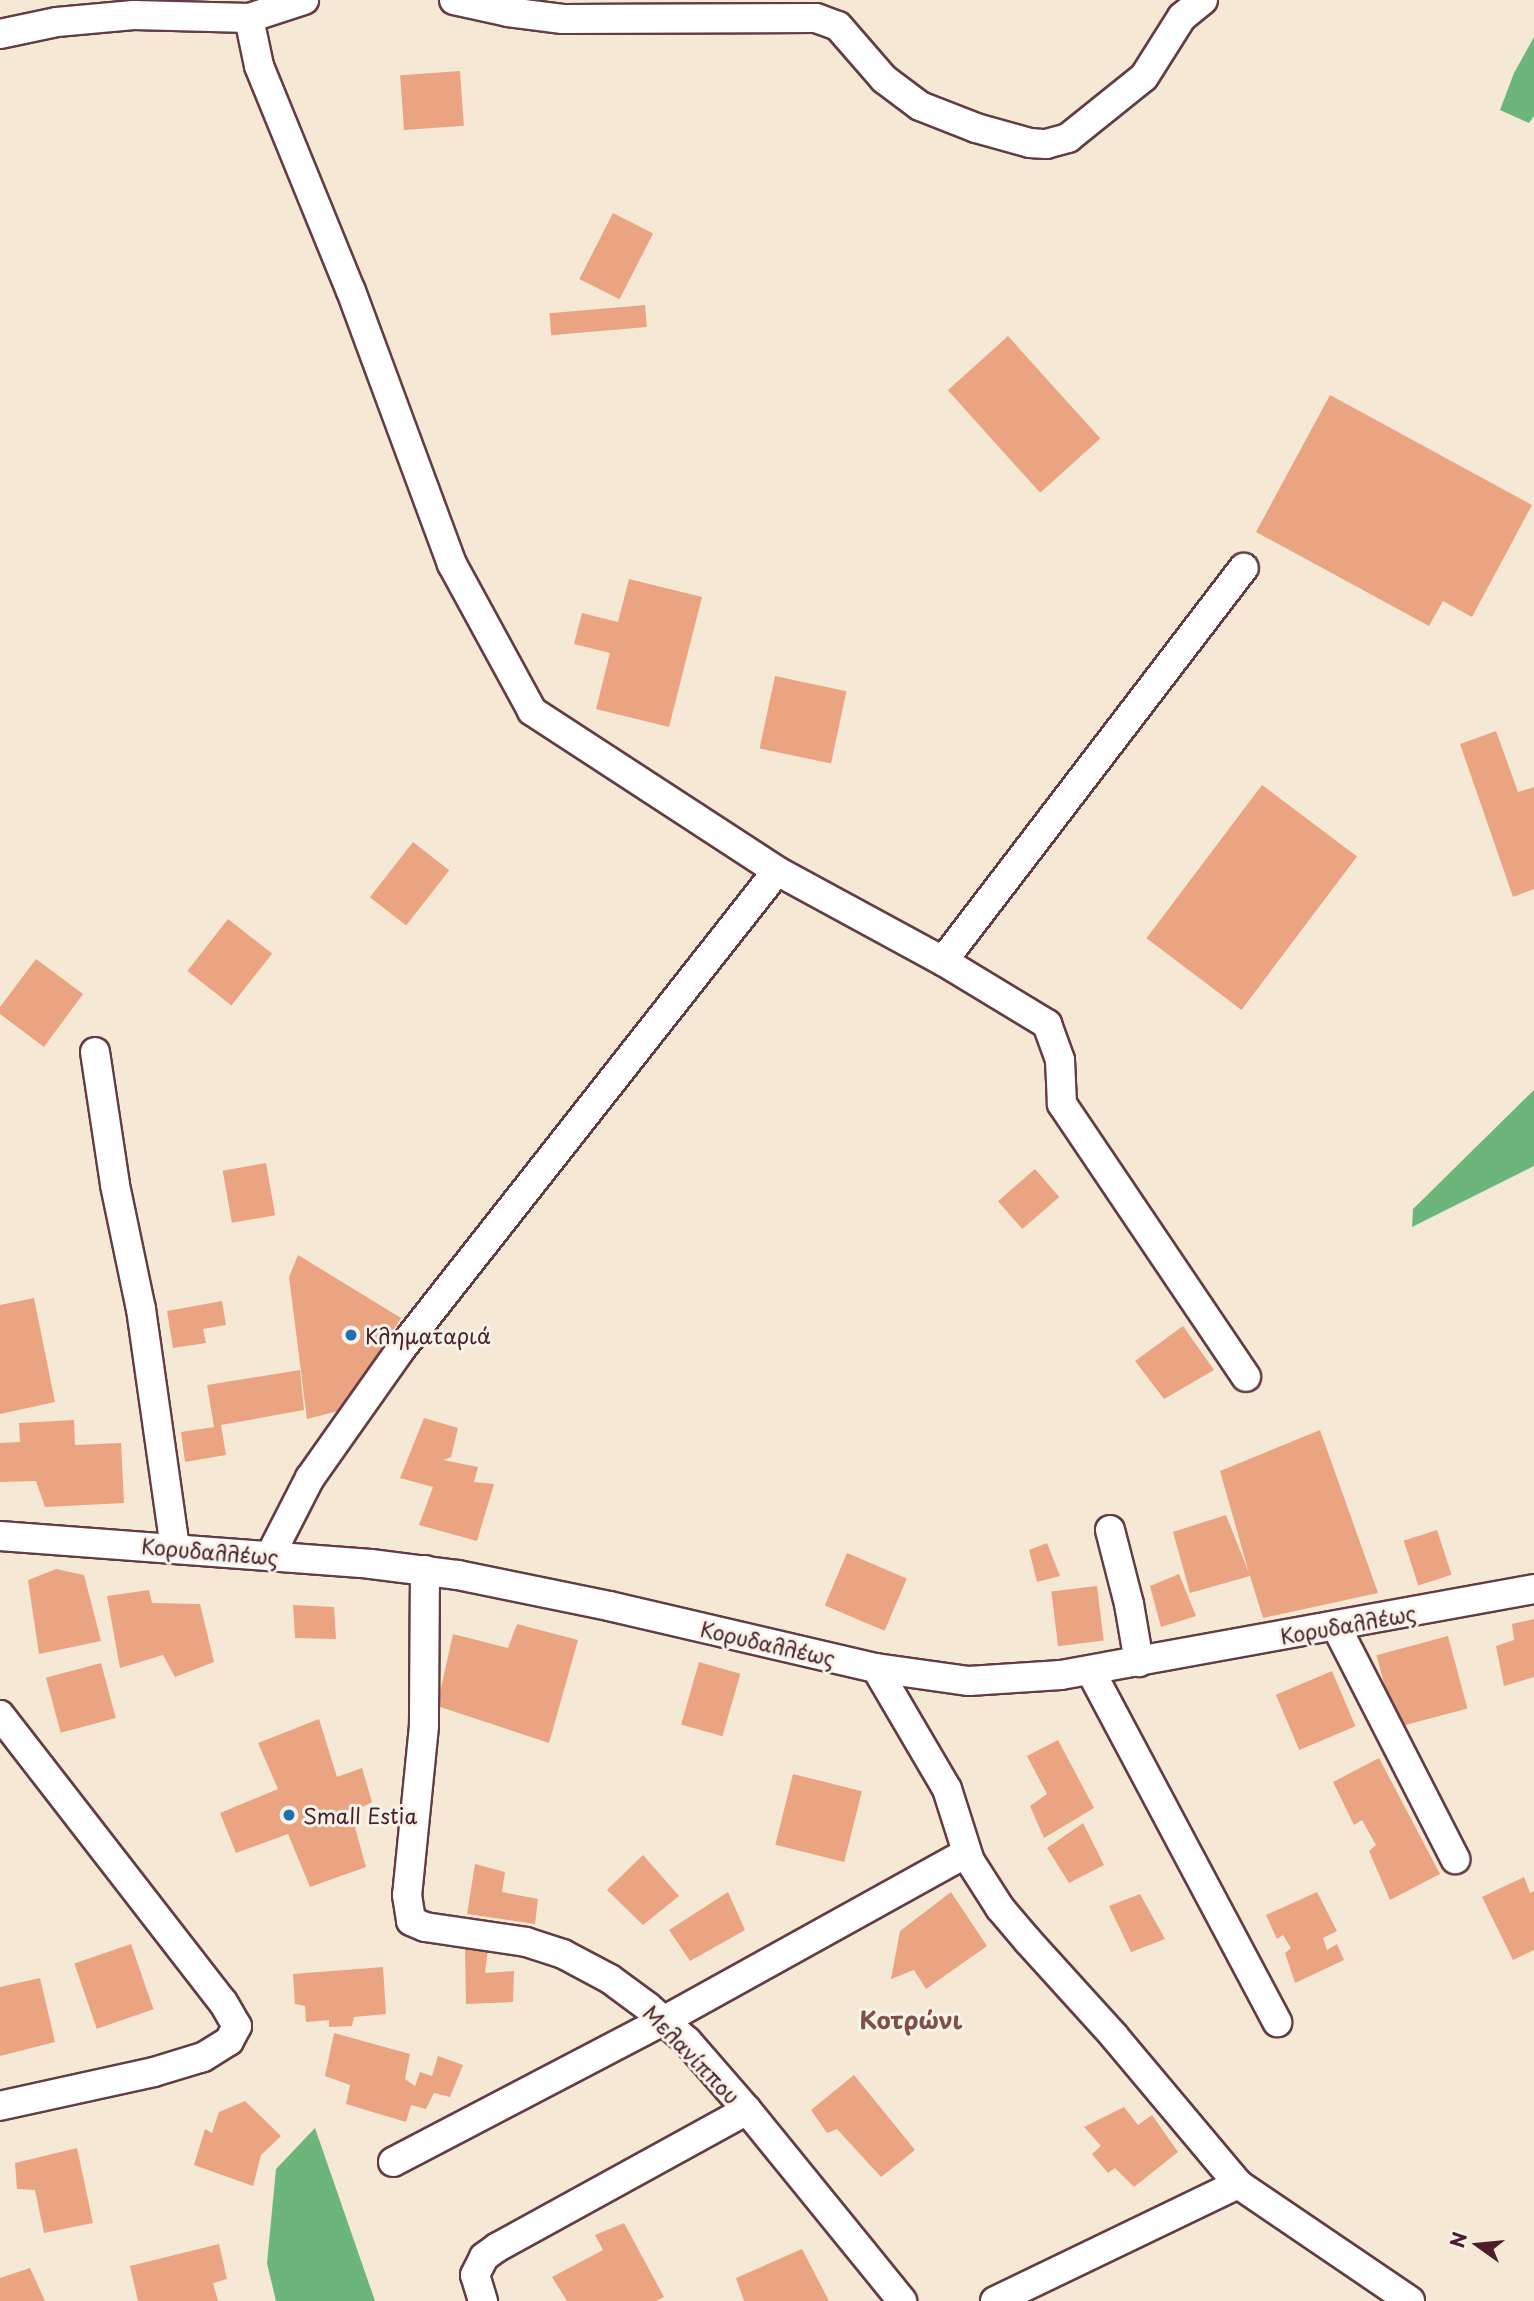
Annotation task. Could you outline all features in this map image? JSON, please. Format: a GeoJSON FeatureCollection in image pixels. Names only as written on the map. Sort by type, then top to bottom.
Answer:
{"type":"FeatureCollection","features":[{"type":"Feature","properties":{"kind":"street"},"geometry":{"type":"LineString","coordinates":[[0,34],[57,22],[134,15],[248,19],[304,0]]}},
{"type":"Feature","properties":{"kind":"street"},"geometry":{"type":"LineString","coordinates":[[454,0],[508,12],[564,19],[816,18],[838,26],[884,79],[920,106],[976,128],[1030,143],[1046,144],[1068,138],[1144,77],[1182,17],[1203,0]]}},
{"type":"Feature","properties":{"kind":"street"},"geometry":{"type":"LineString","coordinates":[[248,19],[259,66],[351,291],[452,564],[532,710],[776,871],[943,961],[1047,1024],[1060,1060],[1062,1104],[1246,1377]]}},
{"type":"Feature","properties":{"kind":"street"},"geometry":{"type":"LineString","coordinates":[[943,961],[1244,568]]}},
{"type":"Feature","properties":{"kind":"street"},"geometry":{"type":"LineString","coordinates":[[270,1556],[310,1478],[401,1349],[776,871]]}},
{"type":"Feature","properties":{"kind":"street"},"geometry":{"type":"LineString","coordinates":[[95,1052],[115,1185],[143,1322],[175,1548]]}},
{"type":"Feature","properties":{"kind":"street"},"geometry":{"type":"LineString","coordinates":[[1110,1530],[1129,1604],[1139,1662]]}},
{"type":"Feature","properties":{"kind":"street","name":"Κορυδαλλέως"},"geometry":{"type":"LineString","coordinates":[[0,1535],[425,1570],[544,1591],[876,1668],[970,1681],[1031,1679],[1090,1670],[1534,1589]]}},
{"type":"Feature","properties":{"kind":"street","name":"Μελανίππου"},"geometry":{"type":"LineString","coordinates":[[425,1570],[424,1726],[408,1884],[409,1917],[425,1927],[526,1942],[563,1954],[610,1979],[665,2020],[747,2110],[902,2301]]}},
{"type":"Feature","properties":{"kind":"street"},"geometry":{"type":"LineString","coordinates":[[1336,1626],[1455,1859]]}},
{"type":"Feature","properties":{"kind":"street"},"geometry":{"type":"LineString","coordinates":[[876,1668],[947,1789],[966,1853],[1000,1908],[1238,2184],[1410,2301]]}},
{"type":"Feature","properties":{"kind":"street"},"geometry":{"type":"LineString","coordinates":[[1090,1670],[1277,2022]]}},
{"type":"Feature","properties":{"kind":"street"},"geometry":{"type":"LineString","coordinates":[[0,1715],[235,2019],[235,2031],[221,2049],[203,2057],[0,2106]]}},
{"type":"Feature","properties":{"kind":"street"},"geometry":{"type":"LineString","coordinates":[[393,2162],[665,2020],[966,1853]]}},
{"type":"Feature","properties":{"kind":"street"},"geometry":{"type":"LineString","coordinates":[[483,2301],[478,2293],[475,2275],[484,2257],[498,2246],[747,2110]]}},
{"type":"Feature","properties":{"kind":"street"},"geometry":{"type":"LineString","coordinates":[[995,2301],[1238,2184]]}},
{"type":"Feature","properties":{"kind":"green space"},"geometry":{"type":"Polygon","coordinates":[[[1534,37],[1534,116],[1529,123],[1500,110],[1514,73],[1534,37]]]}},
{"type":"Feature","properties":{"kind":"green space"},"geometry":{"type":"Polygon","coordinates":[[[1534,1090],[1534,1166],[1412,1227],[1413,1209],[1534,1090]]]}},
{"type":"Feature","properties":{"kind":"green space"},"geometry":{"type":"Polygon","coordinates":[[[315,2128],[375,2301],[276,2301],[267,2263],[276,2169],[315,2128]]]}},
{"type":"Feature","properties":{"kind":"building"},"geometry":{"type":"Polygon","coordinates":[[[460,71],[464,126],[404,130],[400,75],[460,71]]]}},
{"type":"Feature","properties":{"kind":"building"},"geometry":{"type":"Polygon","coordinates":[[[613,213],[653,233],[619,299],[579,279],[613,213]]]}},
{"type":"Feature","properties":{"kind":"building"},"geometry":{"type":"Polygon","coordinates":[[[645,305],[647,327],[551,335],[549,313],[645,305]]]}},
{"type":"Feature","properties":{"kind":"building"},"geometry":{"type":"Polygon","coordinates":[[[1008,336],[1100,439],[1040,493],[948,390],[1008,336]]]}},
{"type":"Feature","properties":{"kind":"building"},"geometry":{"type":"Polygon","coordinates":[[[1330,395],[1532,505],[1472,617],[1443,601],[1429,626],[1256,532],[1330,395]]]}},
{"type":"Feature","properties":{"kind":"building"},"geometry":{"type":"Polygon","coordinates":[[[629,579],[702,597],[669,727],[596,709],[610,653],[574,644],[582,613],[618,622],[629,579]]]}},
{"type":"Feature","properties":{"kind":"building"},"geometry":{"type":"Polygon","coordinates":[[[775,676],[846,691],[831,764],[760,748],[775,676]]]}},
{"type":"Feature","properties":{"kind":"building"},"geometry":{"type":"Polygon","coordinates":[[[1496,731],[1518,792],[1534,787],[1534,889],[1513,897],[1460,744],[1496,731]]]}},
{"type":"Feature","properties":{"kind":"building"},"geometry":{"type":"Polygon","coordinates":[[[1262,785],[1357,857],[1241,1010],[1146,938],[1262,785]]]}},
{"type":"Feature","properties":{"kind":"building"},"geometry":{"type":"Polygon","coordinates":[[[413,842],[449,870],[406,925],[370,897],[413,842]]]}},
{"type":"Feature","properties":{"kind":"building"},"geometry":{"type":"Polygon","coordinates":[[[228,919],[272,953],[231,1005],[187,971],[228,919]]]}},
{"type":"Feature","properties":{"kind":"building"},"geometry":{"type":"Polygon","coordinates":[[[36,959],[83,994],[44,1047],[0,1014],[0,1007],[36,959]]]}},
{"type":"Feature","properties":{"kind":"building"},"geometry":{"type":"Polygon","coordinates":[[[266,1163],[275,1215],[232,1223],[223,1171],[266,1163]]]}},
{"type":"Feature","properties":{"kind":"building"},"geometry":{"type":"Polygon","coordinates":[[[1035,1169],[1059,1197],[1022,1229],[998,1201],[1035,1169]]]}},
{"type":"Feature","properties":{"kind":"building"},"geometry":{"type":"Polygon","coordinates":[[[298,1255],[401,1318],[342,1410],[307,1419],[289,1277],[298,1255]]]}},
{"type":"Feature","properties":{"kind":"building"},"geometry":{"type":"Polygon","coordinates":[[[34,1298],[55,1402],[0,1414],[0,1305],[34,1298]]]}},
{"type":"Feature","properties":{"kind":"building"},"geometry":{"type":"Polygon","coordinates":[[[222,1301],[226,1325],[203,1329],[206,1343],[173,1348],[167,1311],[222,1301]]]}},
{"type":"Feature","properties":{"kind":"building"},"geometry":{"type":"Polygon","coordinates":[[[1183,1326],[1214,1370],[1164,1399],[1135,1361],[1183,1326]]]}},
{"type":"Feature","properties":{"kind":"building"},"geometry":{"type":"Polygon","coordinates":[[[300,1370],[304,1410],[221,1425],[226,1455],[185,1462],[181,1432],[214,1427],[207,1385],[300,1370]]]}},
{"type":"Feature","properties":{"kind":"building"},"geometry":{"type":"Polygon","coordinates":[[[424,1418],[458,1428],[451,1457],[443,1460],[478,1467],[474,1482],[494,1484],[477,1541],[419,1525],[433,1487],[400,1478],[424,1418]]]}},
{"type":"Feature","properties":{"kind":"building"},"geometry":{"type":"Polygon","coordinates":[[[74,1420],[75,1445],[121,1443],[124,1503],[45,1507],[36,1481],[0,1482],[0,1443],[20,1442],[19,1423],[74,1420]]]}},
{"type":"Feature","properties":{"kind":"building"},"geometry":{"type":"Polygon","coordinates":[[[1320,1430],[1378,1593],[1263,1618],[1250,1576],[1190,1593],[1173,1532],[1226,1515],[1249,1573],[1220,1471],[1320,1430]]]}},
{"type":"Feature","properties":{"kind":"building"},"geometry":{"type":"Polygon","coordinates":[[[1437,1530],[1452,1575],[1418,1586],[1404,1541],[1437,1530]]]}},
{"type":"Feature","properties":{"kind":"building"},"geometry":{"type":"Polygon","coordinates":[[[1047,1543],[1060,1576],[1037,1582],[1029,1550],[1047,1543]]]}},
{"type":"Feature","properties":{"kind":"building"},"geometry":{"type":"Polygon","coordinates":[[[847,1553],[907,1578],[885,1631],[825,1605],[847,1553]]]}},
{"type":"Feature","properties":{"kind":"building"},"geometry":{"type":"Polygon","coordinates":[[[56,1569],[84,1575],[101,1641],[39,1654],[28,1580],[56,1569]]]}},
{"type":"Feature","properties":{"kind":"building"},"geometry":{"type":"Polygon","coordinates":[[[1179,1574],[1196,1616],[1161,1627],[1150,1586],[1179,1574]]]}},
{"type":"Feature","properties":{"kind":"building"},"geometry":{"type":"Polygon","coordinates":[[[1097,1586],[1104,1641],[1058,1646],[1051,1592],[1097,1586]]]}},
{"type":"Feature","properties":{"kind":"building"},"geometry":{"type":"Polygon","coordinates":[[[149,1590],[152,1603],[200,1604],[214,1662],[175,1677],[163,1655],[120,1668],[107,1596],[149,1590]]]}},
{"type":"Feature","properties":{"kind":"building"},"geometry":{"type":"Polygon","coordinates":[[[293,1605],[334,1607],[336,1639],[295,1638],[293,1605]]]}},
{"type":"Feature","properties":{"kind":"building"},"geometry":{"type":"Polygon","coordinates":[[[1534,1619],[1534,1677],[1504,1686],[1496,1646],[1514,1640],[1512,1624],[1534,1619]]]}},
{"type":"Feature","properties":{"kind":"building"},"geometry":{"type":"Polygon","coordinates":[[[517,1624],[578,1640],[549,1743],[437,1706],[453,1634],[508,1648],[517,1624]]]}},
{"type":"Feature","properties":{"kind":"building"},"geometry":{"type":"Polygon","coordinates":[[[1448,1636],[1467,1708],[1396,1728],[1377,1655],[1448,1636]]]}},
{"type":"Feature","properties":{"kind":"building"},"geometry":{"type":"Polygon","coordinates":[[[699,1662],[740,1674],[722,1736],[681,1724],[699,1662]]]}},
{"type":"Feature","properties":{"kind":"building"},"geometry":{"type":"Polygon","coordinates":[[[101,1663],[116,1718],[61,1733],[46,1678],[101,1663]]]}},
{"type":"Feature","properties":{"kind":"building"},"geometry":{"type":"Polygon","coordinates":[[[1332,1671],[1355,1726],[1299,1750],[1276,1695],[1332,1671]]]}},
{"type":"Feature","properties":{"kind":"building"},"geometry":{"type":"Polygon","coordinates":[[[319,1719],[337,1777],[362,1768],[372,1802],[351,1813],[366,1867],[310,1887],[288,1834],[236,1853],[220,1813],[278,1789],[258,1743],[319,1719]]]}},
{"type":"Feature","properties":{"kind":"building"},"geometry":{"type":"Polygon","coordinates":[[[1058,1740],[1094,1808],[1044,1838],[1030,1806],[1047,1794],[1027,1756],[1058,1740]]]}},
{"type":"Feature","properties":{"kind":"building"},"geometry":{"type":"Polygon","coordinates":[[[1379,1758],[1440,1874],[1390,1900],[1369,1851],[1376,1845],[1362,1820],[1354,1825],[1333,1782],[1379,1758]]]}},
{"type":"Feature","properties":{"kind":"building"},"geometry":{"type":"Polygon","coordinates":[[[793,1774],[862,1791],[844,1862],[775,1845],[793,1774]]]}},
{"type":"Feature","properties":{"kind":"building"},"geometry":{"type":"Polygon","coordinates":[[[1083,1823],[1104,1865],[1069,1883],[1047,1848],[1083,1823]]]}},
{"type":"Feature","properties":{"kind":"building"},"geometry":{"type":"Polygon","coordinates":[[[643,1855],[679,1896],[643,1925],[607,1890],[643,1855]]]}},
{"type":"Feature","properties":{"kind":"building"},"geometry":{"type":"Polygon","coordinates":[[[475,1864],[505,1872],[502,1892],[538,1899],[535,1924],[467,1914],[475,1864]]]}},
{"type":"Feature","properties":{"kind":"building"},"geometry":{"type":"Polygon","coordinates":[[[1524,1877],[1530,1893],[1534,1891],[1534,1950],[1513,1960],[1482,1897],[1524,1877]]]}},
{"type":"Feature","properties":{"kind":"building"},"geometry":{"type":"Polygon","coordinates":[[[728,1892],[745,1930],[690,1961],[669,1930],[728,1892]]]}},
{"type":"Feature","properties":{"kind":"building"},"geometry":{"type":"Polygon","coordinates":[[[951,1892],[987,1946],[926,1989],[914,1970],[891,1979],[900,1931],[951,1892]]]}},
{"type":"Feature","properties":{"kind":"building"},"geometry":{"type":"Polygon","coordinates":[[[1317,1892],[1337,1931],[1323,1938],[1327,1950],[1337,1944],[1344,1960],[1295,1983],[1285,1953],[1291,1948],[1283,1935],[1277,1939],[1266,1915],[1317,1892]]]}},
{"type":"Feature","properties":{"kind":"building"},"geometry":{"type":"Polygon","coordinates":[[[1140,1894],[1165,1939],[1131,1952],[1109,1906],[1140,1894]]]}},
{"type":"Feature","properties":{"kind":"building"},"geometry":{"type":"Polygon","coordinates":[[[131,1944],[153,2009],[97,2029],[74,1964],[131,1944]]]}},
{"type":"Feature","properties":{"kind":"building"},"geometry":{"type":"Polygon","coordinates":[[[465,1947],[488,1949],[485,1973],[514,1971],[513,2002],[466,2004],[465,1947]]]}},
{"type":"Feature","properties":{"kind":"building"},"geometry":{"type":"Polygon","coordinates":[[[383,1967],[386,2014],[354,2017],[352,2026],[329,2027],[329,2020],[306,2022],[305,2006],[295,2004],[293,1974],[383,1967]]]}},
{"type":"Feature","properties":{"kind":"building"},"geometry":{"type":"Polygon","coordinates":[[[40,1978],[55,2042],[0,2056],[0,1987],[40,1978]]]}},
{"type":"Feature","properties":{"kind":"building"},"geometry":{"type":"Polygon","coordinates":[[[334,2033],[410,2054],[405,2079],[415,2086],[420,2072],[432,2076],[438,2056],[463,2065],[450,2097],[434,2093],[426,2109],[411,2105],[406,2122],[346,2104],[350,2085],[325,2076],[334,2033]]]}},
{"type":"Feature","properties":{"kind":"building"},"geometry":{"type":"Polygon","coordinates":[[[854,2075],[915,2150],[881,2177],[837,2129],[827,2133],[811,2110],[854,2075]]]}},
{"type":"Feature","properties":{"kind":"building"},"geometry":{"type":"Polygon","coordinates":[[[245,2101],[281,2136],[261,2155],[253,2186],[194,2165],[205,2129],[212,2133],[219,2112],[245,2101]]]}},
{"type":"Feature","properties":{"kind":"building"},"geometry":{"type":"Polygon","coordinates":[[[1124,2107],[1138,2125],[1152,2115],[1178,2152],[1134,2187],[1115,2168],[1108,2173],[1092,2154],[1101,2146],[1084,2127],[1124,2107]]]}},
{"type":"Feature","properties":{"kind":"building"},"geometry":{"type":"Polygon","coordinates":[[[77,2148],[93,2223],[44,2233],[35,2190],[17,2189],[15,2163],[77,2148]]]}},
{"type":"Feature","properties":{"kind":"building"},"geometry":{"type":"Polygon","coordinates":[[[624,2223],[664,2297],[656,2301],[567,2301],[552,2277],[603,2250],[595,2235],[624,2223]]]}},
{"type":"Feature","properties":{"kind":"building"},"geometry":{"type":"Polygon","coordinates":[[[219,2244],[227,2279],[213,2283],[218,2301],[138,2301],[130,2266],[219,2244]]]}},
{"type":"Feature","properties":{"kind":"building"},"geometry":{"type":"Polygon","coordinates":[[[802,2249],[829,2301],[744,2301],[736,2278],[802,2249]]]}},
{"type":"Feature","properties":{"kind":"building"},"geometry":{"type":"Polygon","coordinates":[[[30,2268],[45,2301],[0,2301],[0,2278],[30,2268]]]}},
{"type":"Feature","properties":{"kind":"place","name":"Κληματαριά"},"geometry":{"type":"Point","coordinates":[351,1335]}},
{"type":"Feature","properties":{"kind":"place","name":"Small Estia"},"geometry":{"type":"Point","coordinates":[289,1815]}},
{"type":"Feature","properties":{"kind":"district","name":"Κοτρώνι"},"geometry":{"type":"Point","coordinates":[911,2020]}}]}
